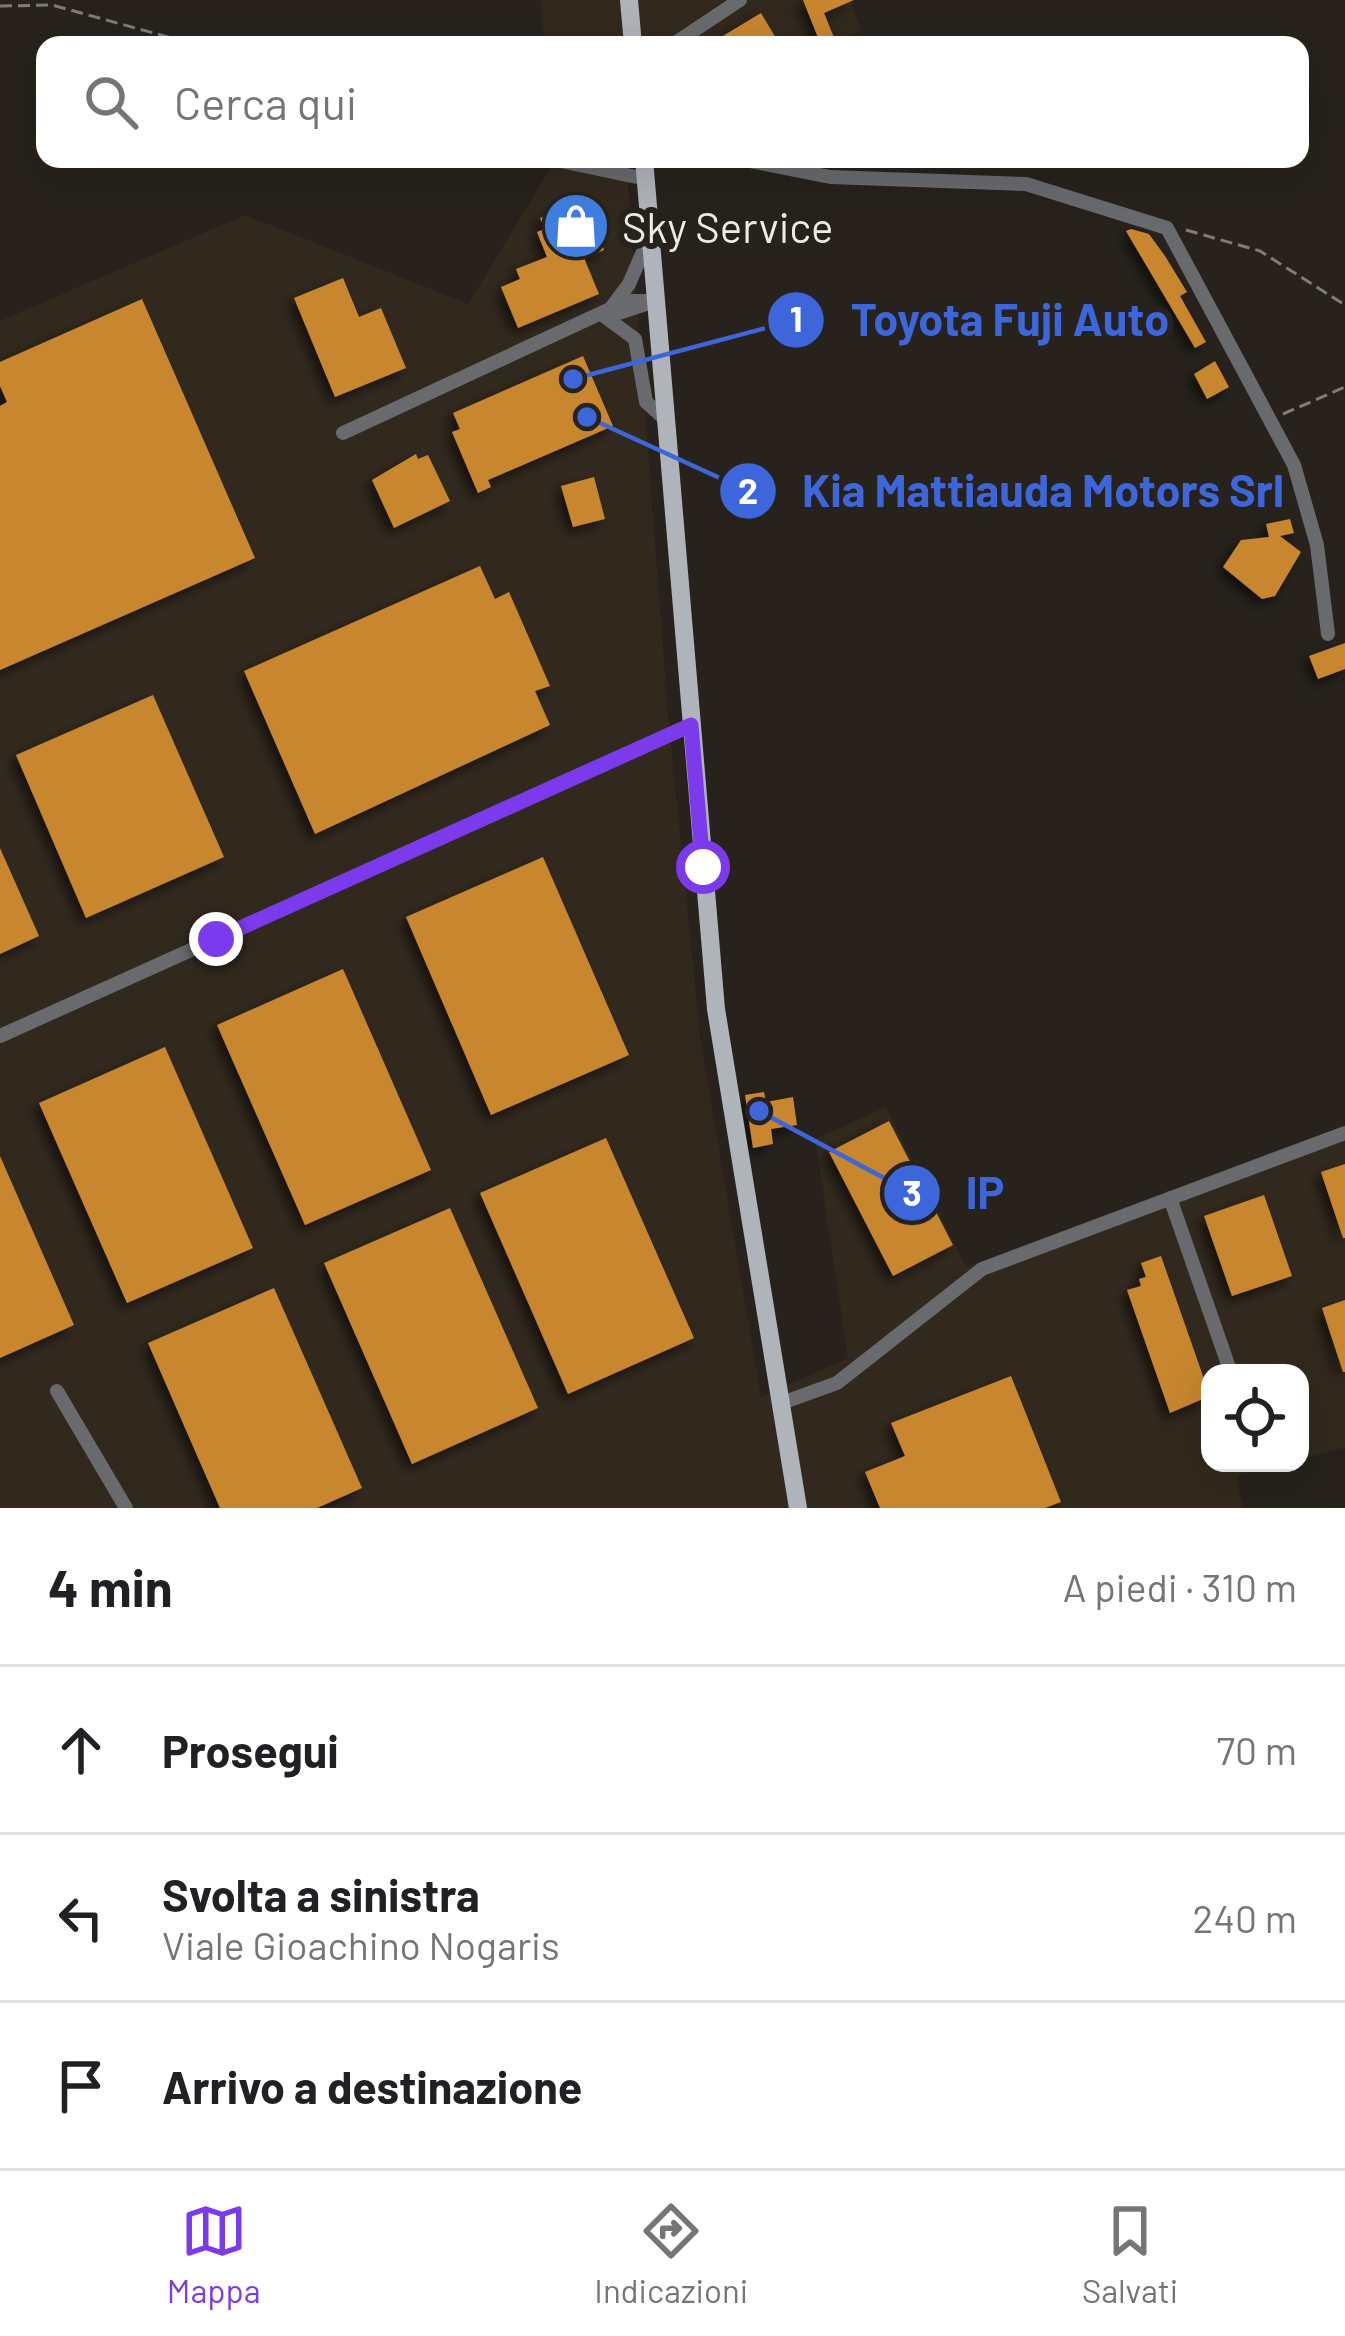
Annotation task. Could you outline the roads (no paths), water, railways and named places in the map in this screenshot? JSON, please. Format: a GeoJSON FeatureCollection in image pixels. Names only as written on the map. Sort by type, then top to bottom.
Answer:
{"type":"FeatureCollection","features":[{"type":"Feature","properties":{"kind":"main road"},"geometry":{"type":"LineString","coordinates":[[629,0],[632,36]]}},
{"type":"Feature","properties":{"kind":"main road"},"geometry":{"type":"LineString","coordinates":[[645,169],[716,1010],[797,1508]]}},
{"type":"Feature","properties":{"kind":"street"},"geometry":{"type":"LineString","coordinates":[[686,36],[740,0]]}},
{"type":"Feature","properties":{"kind":"street"},"geometry":{"type":"LineString","coordinates":[[785,168],[830,177],[1026,184],[1167,228],[1275,425],[1306,500],[1328,634]]}},
{"type":"Feature","properties":{"kind":"street"},"geometry":{"type":"LineString","coordinates":[[604,316],[629,284],[650,236]]}},
{"type":"Feature","properties":{"kind":"street"},"geometry":{"type":"LineString","coordinates":[[343,433],[604,316],[627,301],[655,301]]}},
{"type":"Feature","properties":{"kind":"street"},"geometry":{"type":"LineString","coordinates":[[604,316],[634,339],[646,402],[665,419]]}},
{"type":"Feature","properties":{"kind":"street"},"geometry":{"type":"LineString","coordinates":[[0,1036],[691,725]]}},
{"type":"Feature","properties":{"kind":"street"},"geometry":{"type":"LineString","coordinates":[[779,1404],[837,1383],[982,1269],[1345,1133]]}},
{"type":"Feature","properties":{"kind":"street"},"geometry":{"type":"LineString","coordinates":[[1170,1198],[1228,1364]]}},
{"type":"Feature","properties":{"kind":"street"},"geometry":{"type":"LineString","coordinates":[[57,1391],[126,1508]]}},
{"type":"Feature","properties":{"kind":"place","name":"Sky Service"},"geometry":{"type":"Point","coordinates":[576,226]}},
{"type":"Feature","properties":{"kind":"place","name":"Toyota Fuji Auto"},"geometry":{"type":"Point","coordinates":[573,379]}},
{"type":"Feature","properties":{"kind":"place","name":"Kia Mattiauda Motors Srl"},"geometry":{"type":"Point","coordinates":[587,417]}},
{"type":"Feature","properties":{"kind":"place","name":"IP"},"geometry":{"type":"Point","coordinates":[759,1111]}}]}
